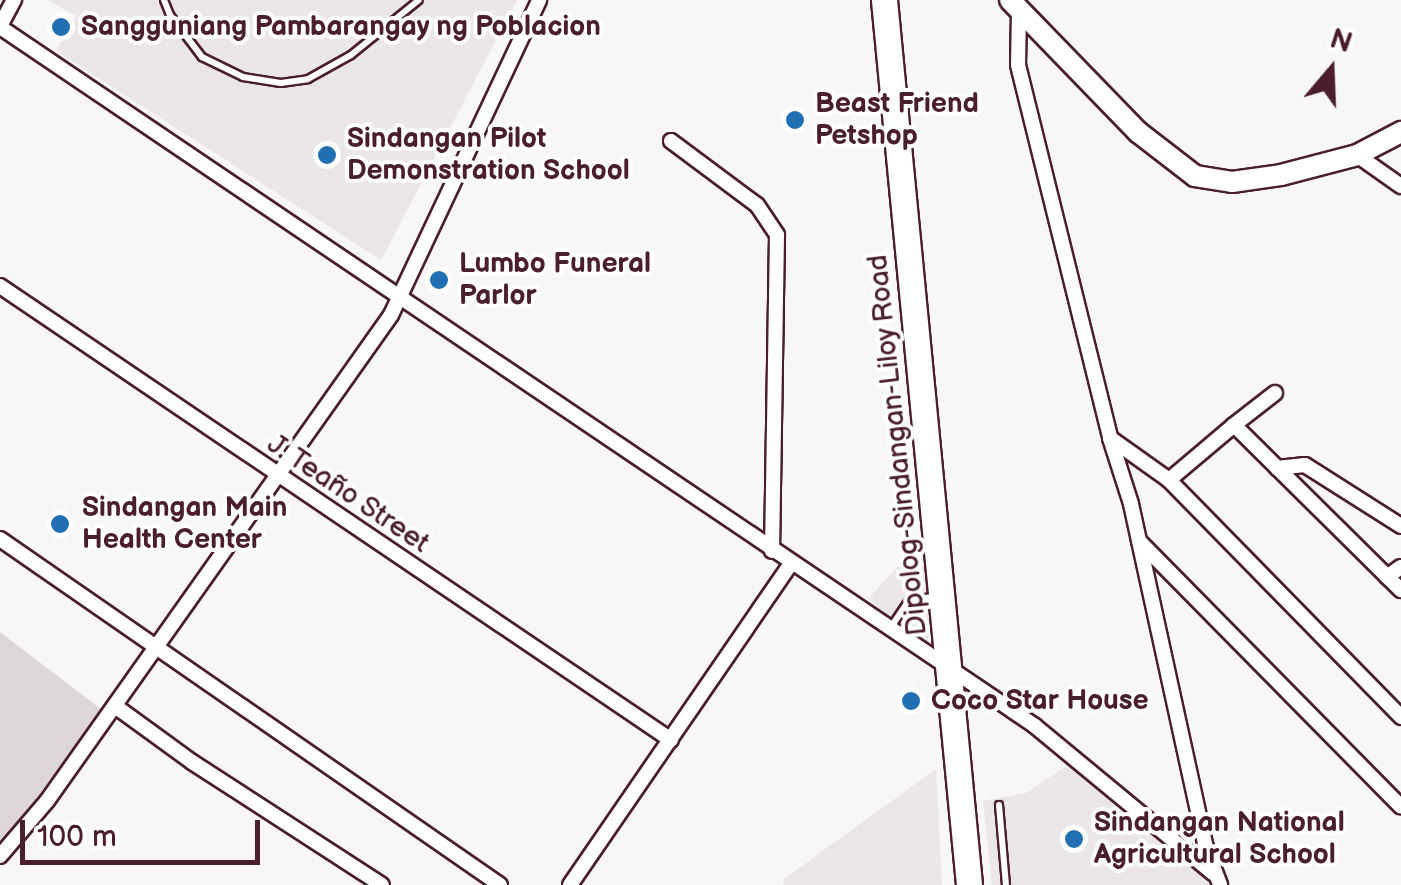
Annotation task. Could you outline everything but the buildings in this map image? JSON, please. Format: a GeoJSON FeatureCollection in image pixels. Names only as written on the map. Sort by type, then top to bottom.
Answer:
{"type":"FeatureCollection","features":[{"type":"Feature","properties":{"kind":"highway","name":"Dipolog-Sindangan-Liloy Road"},"geometry":{"type":"LineString","coordinates":[[884,0],[969,885]]}},
{"type":"Feature","properties":{"kind":"main road"},"geometry":{"type":"LineString","coordinates":[[1014,5],[1138,132],[1195,176],[1232,182],[1319,167],[1401,132]]}},
{"type":"Feature","properties":{"kind":"street"},"geometry":{"type":"LineString","coordinates":[[14,0],[0,27],[398,292],[791,564],[1055,740],[1216,879]]}},
{"type":"Feature","properties":{"kind":"street"},"geometry":{"type":"LineString","coordinates":[[0,856],[47,801],[156,650],[390,315],[538,0]]}},
{"type":"Feature","properties":{"kind":"street"},"geometry":{"type":"LineString","coordinates":[[1014,5],[1018,65],[1139,541],[1216,879]]}},
{"type":"Feature","properties":{"kind":"street"},"geometry":{"type":"LineString","coordinates":[[671,141],[757,205],[777,235],[772,550]]}},
{"type":"Feature","properties":{"kind":"street"},"geometry":{"type":"LineString","coordinates":[[1357,154],[1401,186]]}},
{"type":"Feature","properties":{"kind":"street","name":"J. Teaño Street"},"geometry":{"type":"LineString","coordinates":[[0,286],[671,740]]}},
{"type":"Feature","properties":{"kind":"street"},"geometry":{"type":"LineString","coordinates":[[1169,480],[1274,393]]}},
{"type":"Feature","properties":{"kind":"street"},"geometry":{"type":"LineString","coordinates":[[1234,425],[1401,590]]}},
{"type":"Feature","properties":{"kind":"street"},"geometry":{"type":"LineString","coordinates":[[1110,438],[1169,480],[1401,717]]}},
{"type":"Feature","properties":{"kind":"street"},"geometry":{"type":"LineString","coordinates":[[1277,468],[1305,465],[1401,526]]}},
{"type":"Feature","properties":{"kind":"street"},"geometry":{"type":"LineString","coordinates":[[0,539],[500,885]]}},
{"type":"Feature","properties":{"kind":"street"},"geometry":{"type":"LineString","coordinates":[[1139,541],[1401,806]]}},
{"type":"Feature","properties":{"kind":"street"},"geometry":{"type":"LineString","coordinates":[[570,885],[791,564]]}},
{"type":"Feature","properties":{"kind":"street"},"geometry":{"type":"LineString","coordinates":[[1388,576],[1401,567]]}},
{"type":"Feature","properties":{"kind":"street"},"geometry":{"type":"LineString","coordinates":[[114,706],[192,762],[382,885]]}},
{"type":"Feature","properties":{"kind":"lane"},"geometry":{"type":"LineString","coordinates":[[164,0],[170,16],[202,57],[242,77],[281,83],[308,79],[351,55],[419,0]]}},
{"type":"Feature","properties":{"kind":"lane"},"geometry":{"type":"LineString","coordinates":[[888,630],[909,600],[928,596],[944,600]]}},
{"type":"Feature","properties":{"kind":"lane"},"geometry":{"type":"LineString","coordinates":[[999,806],[1006,885]]}},
{"type":"Feature","properties":{"kind":"shaded area","name":"Sindangan Pilot Demonstration School"},"geometry":{"type":"Polygon","coordinates":[[[48,0],[517,0],[381,260],[56,51],[76,16],[48,0]]]}},
{"type":"Feature","properties":{"kind":"shaded area"},"geometry":{"type":"Polygon","coordinates":[[[903,561],[930,565],[928,646],[868,599],[903,561]]]}},
{"type":"Feature","properties":{"kind":"shaded area"},"geometry":{"type":"Polygon","coordinates":[[[0,632],[102,710],[0,847],[0,632]]]}},
{"type":"Feature","properties":{"kind":"shaded area","name":"Sindangan National Agricultural School"},"geometry":{"type":"Polygon","coordinates":[[[1071,763],[1211,885],[992,885],[983,801],[1026,793],[1071,763]]]}},
{"type":"Feature","properties":{"kind":"shaded area"},"geometry":{"type":"Polygon","coordinates":[[[936,769],[942,885],[783,885],[784,879],[936,769]]]}},
{"type":"Feature","properties":{"kind":"place","name":"Sangguniang Pambarangay ng Poblacion"},"geometry":{"type":"Point","coordinates":[61,27]}},
{"type":"Feature","properties":{"kind":"place","name":"Beast Friend Petshop"},"geometry":{"type":"Point","coordinates":[795,120]}},
{"type":"Feature","properties":{"kind":"place","name":"Sindangan Pilot Demonstration School"},"geometry":{"type":"Point","coordinates":[327,155]}},
{"type":"Feature","properties":{"kind":"place","name":"Lumbo Funeral Parlor"},"geometry":{"type":"Point","coordinates":[439,280]}},
{"type":"Feature","properties":{"kind":"place","name":"Sindangan Main Health Center"},"geometry":{"type":"Point","coordinates":[60,524]}},
{"type":"Feature","properties":{"kind":"place","name":"Coco Star House"},"geometry":{"type":"Point","coordinates":[911,701]}},
{"type":"Feature","properties":{"kind":"place","name":"Sindangan National Agricultural School"},"geometry":{"type":"Point","coordinates":[1074,839]}}]}
